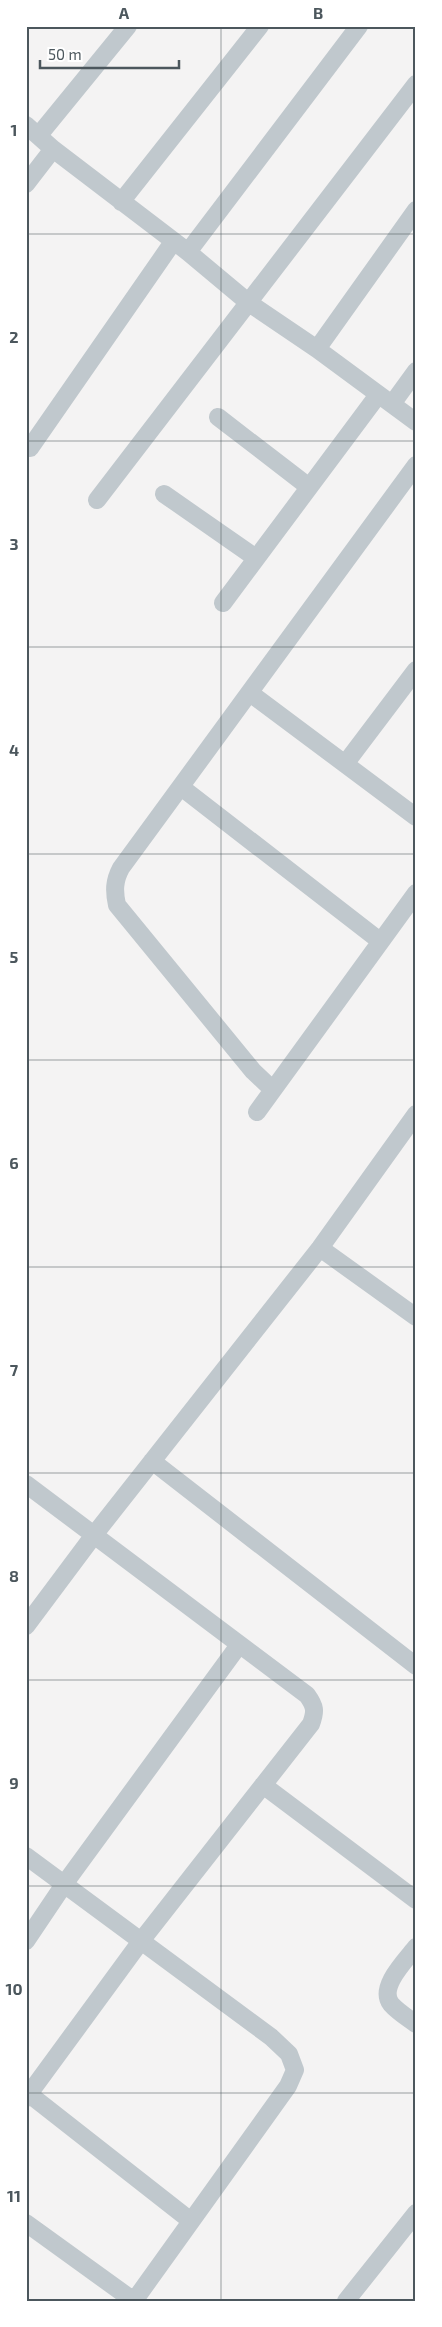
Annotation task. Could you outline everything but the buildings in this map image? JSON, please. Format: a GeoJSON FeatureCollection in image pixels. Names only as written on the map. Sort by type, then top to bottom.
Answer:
{"type":"FeatureCollection","features":[{"type":"Feature","properties":{"kind":"street"},"geometry":{"type":"LineString","coordinates":[[128,26],[33,130],[53,149],[172,242],[188,252],[249,303],[317,349],[416,422]]}},
{"type":"Feature","properties":{"kind":"street"},"geometry":{"type":"LineString","coordinates":[[121,202],[260,26]]}},
{"type":"Feature","properties":{"kind":"street"},"geometry":{"type":"LineString","coordinates":[[188,252],[359,26]]}},
{"type":"Feature","properties":{"kind":"street"},"geometry":{"type":"LineString","coordinates":[[97,500],[416,84]]}},
{"type":"Feature","properties":{"kind":"street"},"geometry":{"type":"LineString","coordinates":[[26,184],[53,149]]}},
{"type":"Feature","properties":{"kind":"street"},"geometry":{"type":"LineString","coordinates":[[317,349],[416,210]]}},
{"type":"Feature","properties":{"kind":"street"},"geometry":{"type":"LineString","coordinates":[[30,448],[172,242]]}},
{"type":"Feature","properties":{"kind":"street"},"geometry":{"type":"LineString","coordinates":[[223,603],[309,486],[385,399],[416,371]]}},
{"type":"Feature","properties":{"kind":"street"},"geometry":{"type":"LineString","coordinates":[[218,418],[309,486]]}},
{"type":"Feature","properties":{"kind":"street"},"geometry":{"type":"LineString","coordinates":[[272,1090],[253,1071],[117,905],[114,890],[115,879],[121,868],[416,465]]}},
{"type":"Feature","properties":{"kind":"street"},"geometry":{"type":"LineString","coordinates":[[164,494],[256,558]]}},
{"type":"Feature","properties":{"kind":"street"},"geometry":{"type":"LineString","coordinates":[[345,764],[416,670]]}},
{"type":"Feature","properties":{"kind":"street"},"geometry":{"type":"LineString","coordinates":[[250,693],[416,817]]}},
{"type":"Feature","properties":{"kind":"street"},"geometry":{"type":"LineString","coordinates":[[181,787],[380,941]]}},
{"type":"Feature","properties":{"kind":"street"},"geometry":{"type":"LineString","coordinates":[[257,1112],[416,893]]}},
{"type":"Feature","properties":{"kind":"street"},"geometry":{"type":"LineString","coordinates":[[26,1626],[94,1535],[320,1248],[416,1114]]}},
{"type":"Feature","properties":{"kind":"street"},"geometry":{"type":"LineString","coordinates":[[320,1248],[416,1317]]}},
{"type":"Feature","properties":{"kind":"street"},"geometry":{"type":"LineString","coordinates":[[152,1461],[416,1666]]}},
{"type":"Feature","properties":{"kind":"street"},"geometry":{"type":"LineString","coordinates":[[26,1484],[307,1695],[314,1705],[314,1716],[311,1724],[141,1941],[28,2096],[191,2221]]}},
{"type":"Feature","properties":{"kind":"street"},"geometry":{"type":"LineString","coordinates":[[26,1941],[64,1884],[239,1645]]}},
{"type":"Feature","properties":{"kind":"street"},"geometry":{"type":"LineString","coordinates":[[263,1785],[416,1900]]}},
{"type":"Feature","properties":{"kind":"street"},"geometry":{"type":"LineString","coordinates":[[26,1856],[271,2037],[289,2054],[295,2070],[288,2086],[134,2301],[29,2229]]}},
{"type":"Feature","properties":{"kind":"street"},"geometry":{"type":"LineString","coordinates":[[416,1946],[388,1986],[387,1996],[391,2004],[416,2024]]}},
{"type":"Feature","properties":{"kind":"street"},"geometry":{"type":"LineString","coordinates":[[346,2301],[416,2213]]}}]}
